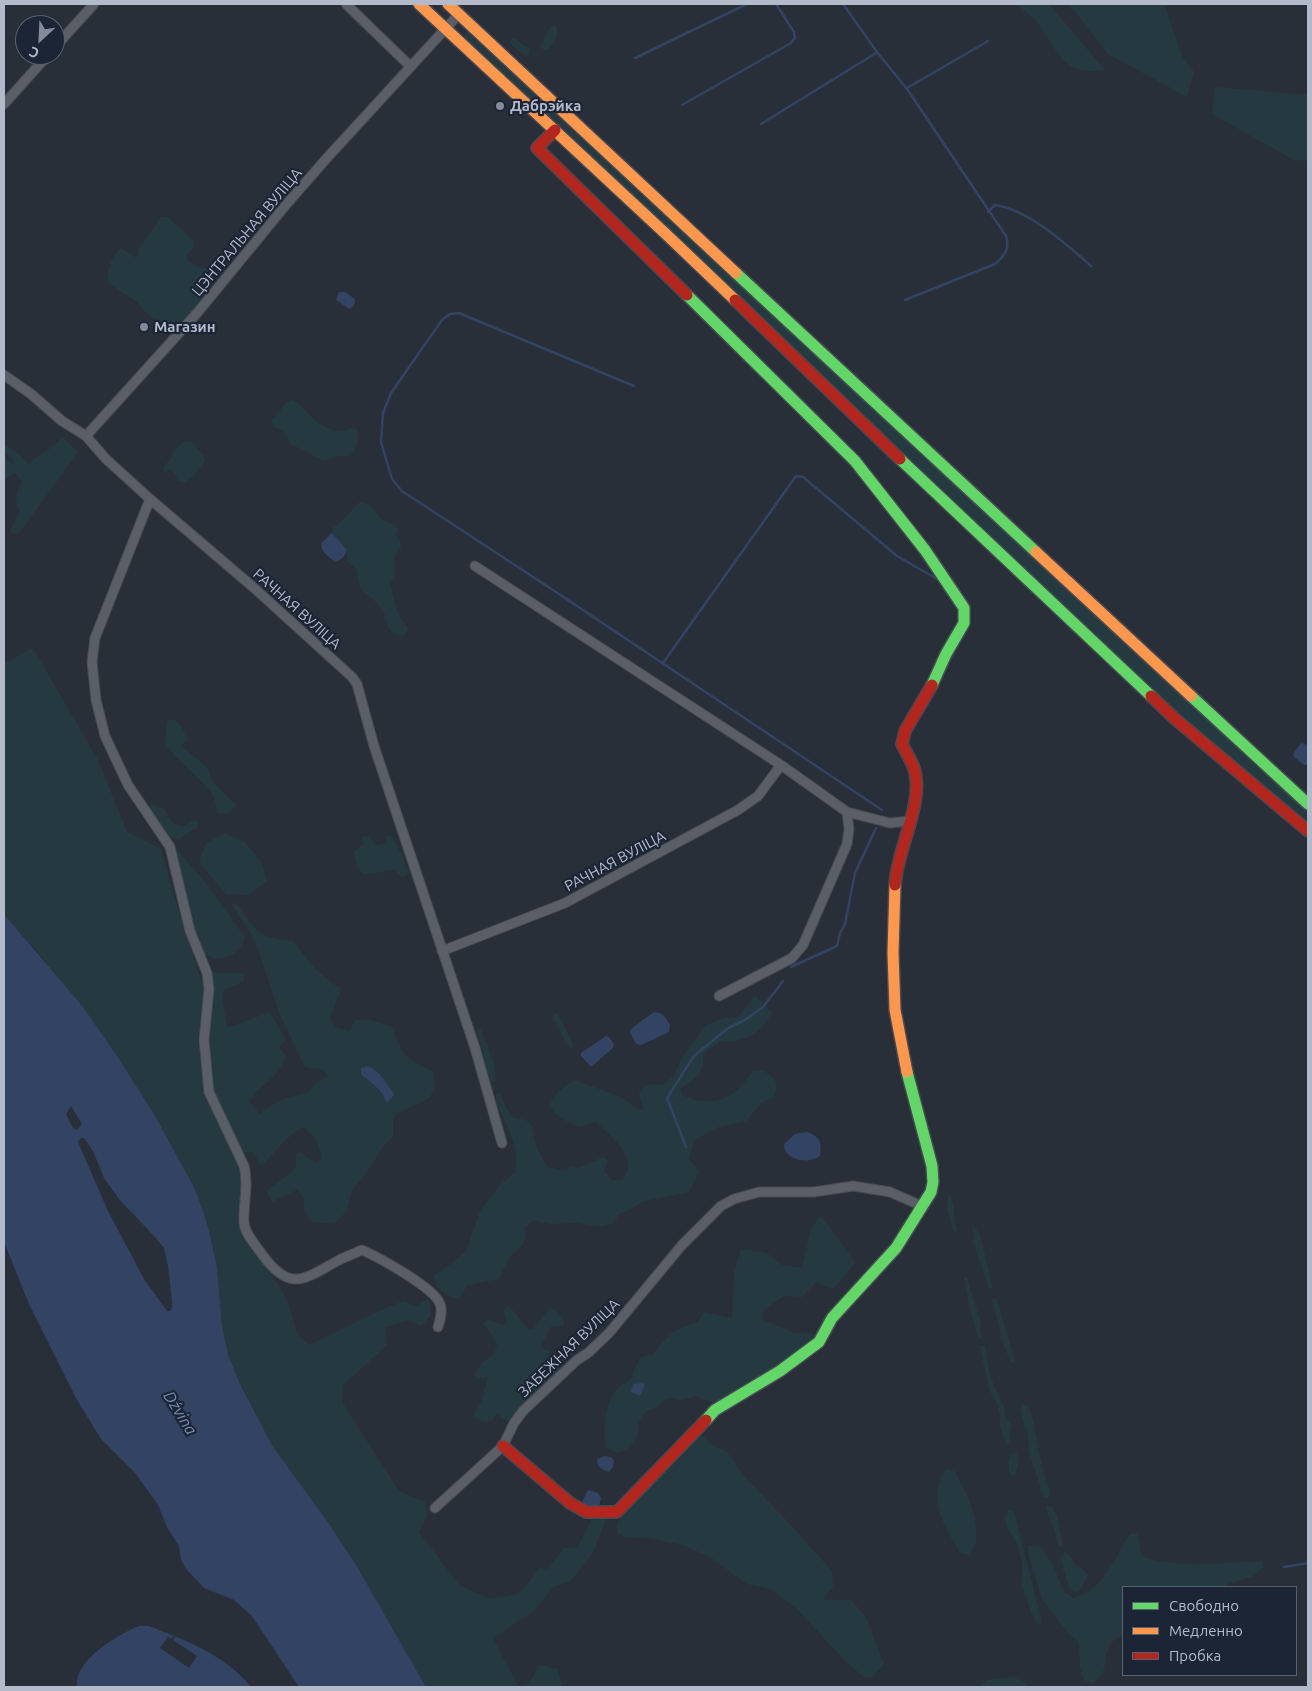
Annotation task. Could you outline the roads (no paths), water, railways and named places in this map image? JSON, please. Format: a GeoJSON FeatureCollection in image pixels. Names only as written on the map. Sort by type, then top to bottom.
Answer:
{"type":"FeatureCollection","features":[{"type":"Feature","properties":{"kind":"main road"},"geometry":{"type":"LineString","coordinates":[[419,4],[446,27],[668,236],[848,410],[1174,718],[1308,831]]}},
{"type":"Feature","properties":{"kind":"main road"},"geometry":{"type":"LineString","coordinates":[[448,4],[808,341],[1308,804]]}},
{"type":"Feature","properties":{"kind":"main road"},"geometry":{"type":"LineString","coordinates":[[503,1446],[570,1503],[586,1512],[617,1512],[715,1410],[780,1371],[819,1342],[832,1318],[896,1248],[930,1192],[933,1182],[932,1166],[908,1079],[895,1010],[893,953],[896,870],[917,781],[915,769],[902,744],[905,731],[926,697],[946,654],[964,623],[964,608],[925,550],[855,461],[537,148],[555,130]]}},
{"type":"Feature","properties":{"kind":"street"},"geometry":{"type":"LineString","coordinates":[[65,36],[94,4]]}},
{"type":"Feature","properties":{"kind":"street"},"geometry":{"type":"LineString","coordinates":[[346,4],[410,66]]}},
{"type":"Feature","properties":{"kind":"street","name":"ЦЭНТРАЛЬНАЯ ВУЛІЦА"},"geometry":{"type":"LineString","coordinates":[[86,436],[198,312],[285,206],[459,14]]}},
{"type":"Feature","properties":{"kind":"street"},"geometry":{"type":"LineString","coordinates":[[4,104],[39,65]]}},
{"type":"Feature","properties":{"kind":"street","name":"РАЧНАЯ ВУЛІЦА"},"geometry":{"type":"LineString","coordinates":[[4,375],[31,394],[62,421],[86,436],[106,458],[150,499],[253,587],[352,677],[357,684],[374,746],[475,1048],[502,1143]]}},
{"type":"Feature","properties":{"kind":"street"},"geometry":{"type":"LineString","coordinates":[[150,499],[95,638],[92,662],[96,700],[105,736],[128,785],[170,847],[190,930],[207,973],[209,989],[204,1040],[210,1092],[247,1176],[244,1225],[257,1247],[276,1271],[295,1280],[315,1274],[342,1258],[362,1250],[379,1257],[428,1290],[440,1302],[441,1313],[438,1327]]}},
{"type":"Feature","properties":{"kind":"street"},"geometry":{"type":"LineString","coordinates":[[475,566],[781,765],[847,812],[890,823],[909,821]]}},
{"type":"Feature","properties":{"kind":"street","name":"РАЧНАЯ ВУЛІЦА"},"geometry":{"type":"LineString","coordinates":[[442,951],[565,904],[738,810],[758,796],[781,765]]}},
{"type":"Feature","properties":{"kind":"street"},"geometry":{"type":"LineString","coordinates":[[719,996],[792,958],[803,944],[847,844],[849,829],[847,812]]}},
{"type":"Feature","properties":{"kind":"street","name":"ЗАБЕЖНАЯ ВУЛІЦА"},"geometry":{"type":"LineString","coordinates":[[435,1508],[503,1446],[514,1423],[523,1412],[577,1360],[588,1354],[609,1333],[682,1245],[721,1206],[740,1196],[759,1192],[814,1192],[853,1186],[890,1192],[922,1206]]}},
{"type":"Feature","properties":{"kind":"water"},"geometry":{"type":"Polygon","coordinates":[[[339,292],[345,292],[355,299],[353,307],[349,309],[336,300],[339,292]]]}},
{"type":"Feature","properties":{"kind":"water"},"geometry":{"type":"Polygon","coordinates":[[[332,533],[347,550],[342,558],[335,562],[324,552],[321,546],[321,543],[332,533]]]}},
{"type":"Feature","properties":{"kind":"water"},"geometry":{"type":"Polygon","coordinates":[[[1301,743],[1308,745],[1307,765],[1304,765],[1293,754],[1301,743]]]}},
{"type":"Feature","properties":{"kind":"water","name":"Dźvina"},"geometry":{"type":"Polygon","coordinates":[[[4,914],[83,1007],[154,1114],[193,1185],[210,1235],[217,1267],[222,1326],[228,1354],[240,1384],[273,1447],[328,1522],[358,1568],[426,1687],[299,1687],[252,1616],[234,1600],[204,1588],[187,1570],[181,1560],[179,1546],[167,1527],[158,1505],[136,1474],[101,1439],[77,1400],[29,1304],[4,1242],[4,914]],[[71,1106],[66,1114],[73,1128],[77,1130],[82,1124],[71,1106]],[[81,1138],[78,1142],[108,1211],[144,1279],[167,1311],[170,1311],[172,1301],[164,1248],[119,1199],[104,1178],[93,1151],[84,1138],[81,1138]]]}},
{"type":"Feature","properties":{"kind":"water"},"geometry":{"type":"Polygon","coordinates":[[[654,1012],[660,1013],[665,1017],[670,1025],[669,1032],[641,1045],[636,1044],[630,1032],[632,1028],[654,1012]]]}},
{"type":"Feature","properties":{"kind":"water"},"geometry":{"type":"Polygon","coordinates":[[[606,1036],[614,1044],[613,1048],[591,1067],[581,1056],[581,1053],[606,1036]]]}},
{"type":"Feature","properties":{"kind":"water"},"geometry":{"type":"Polygon","coordinates":[[[366,1066],[378,1073],[393,1092],[394,1095],[388,1102],[386,1102],[379,1090],[361,1074],[361,1069],[366,1066]]]}},
{"type":"Feature","properties":{"kind":"water"},"geometry":{"type":"Polygon","coordinates":[[[807,1132],[816,1136],[820,1141],[820,1156],[809,1160],[792,1157],[788,1154],[784,1144],[795,1134],[807,1132]]]}},
{"type":"Feature","properties":{"kind":"water"},"geometry":{"type":"Polygon","coordinates":[[[642,1383],[645,1385],[640,1396],[631,1392],[633,1384],[642,1383]]]}},
{"type":"Feature","properties":{"kind":"water"},"geometry":{"type":"Polygon","coordinates":[[[605,1456],[611,1457],[614,1461],[613,1467],[609,1472],[600,1468],[597,1462],[597,1459],[605,1456]]]}},
{"type":"Feature","properties":{"kind":"water"},"geometry":{"type":"Polygon","coordinates":[[[588,1490],[598,1493],[601,1498],[599,1506],[593,1509],[581,1504],[588,1490]]]}},
{"type":"Feature","properties":{"kind":"water"},"geometry":{"type":"Polygon","coordinates":[[[139,1626],[149,1626],[157,1629],[208,1652],[231,1667],[251,1687],[77,1687],[82,1667],[89,1658],[109,1642],[139,1626]]]}},
{"type":"Feature","properties":{"kind":"waterway"},"geometry":{"type":"LineString","coordinates":[[635,58],[747,4]]}},
{"type":"Feature","properties":{"kind":"waterway"},"geometry":{"type":"LineString","coordinates":[[682,105],[791,43],[795,38],[794,32],[776,4]]}},
{"type":"Feature","properties":{"kind":"waterway"},"geometry":{"type":"LineString","coordinates":[[843,4],[877,52],[907,89],[1007,240],[1006,252],[995,264],[905,300]]}},
{"type":"Feature","properties":{"kind":"waterway"},"geometry":{"type":"LineString","coordinates":[[907,88],[988,41]]}},
{"type":"Feature","properties":{"kind":"waterway"},"geometry":{"type":"LineString","coordinates":[[761,124],[876,53]]}},
{"type":"Feature","properties":{"kind":"waterway"},"geometry":{"type":"LineString","coordinates":[[988,212],[995,205],[1021,214],[1046,229],[1091,266]]}},
{"type":"Feature","properties":{"kind":"waterway"},"geometry":{"type":"LineString","coordinates":[[634,386],[459,313],[450,314],[442,320],[391,393],[383,413],[381,442],[392,479],[402,491],[882,810]]}},
{"type":"Feature","properties":{"kind":"waterway"},"geometry":{"type":"LineString","coordinates":[[663,663],[796,476],[803,477],[897,556],[939,580]]}},
{"type":"Feature","properties":{"kind":"waterway"},"geometry":{"type":"LineString","coordinates":[[791,967],[837,946],[840,933],[845,924],[855,873],[876,828]]}},
{"type":"Feature","properties":{"kind":"waterway"},"geometry":{"type":"LineString","coordinates":[[686,1147],[667,1098],[694,1056],[728,1028],[745,1020],[763,1007],[783,981]]}},
{"type":"Feature","properties":{"kind":"waterway"},"geometry":{"type":"LineString","coordinates":[[1284,1567],[1308,1563]]}},
{"type":"Feature","properties":{"kind":"place","name":"Дабрэйка"},"geometry":{"type":"Point","coordinates":[500,106]}},
{"type":"Feature","properties":{"kind":"place","name":"Магазин"},"geometry":{"type":"Point","coordinates":[144,327]}}]}
